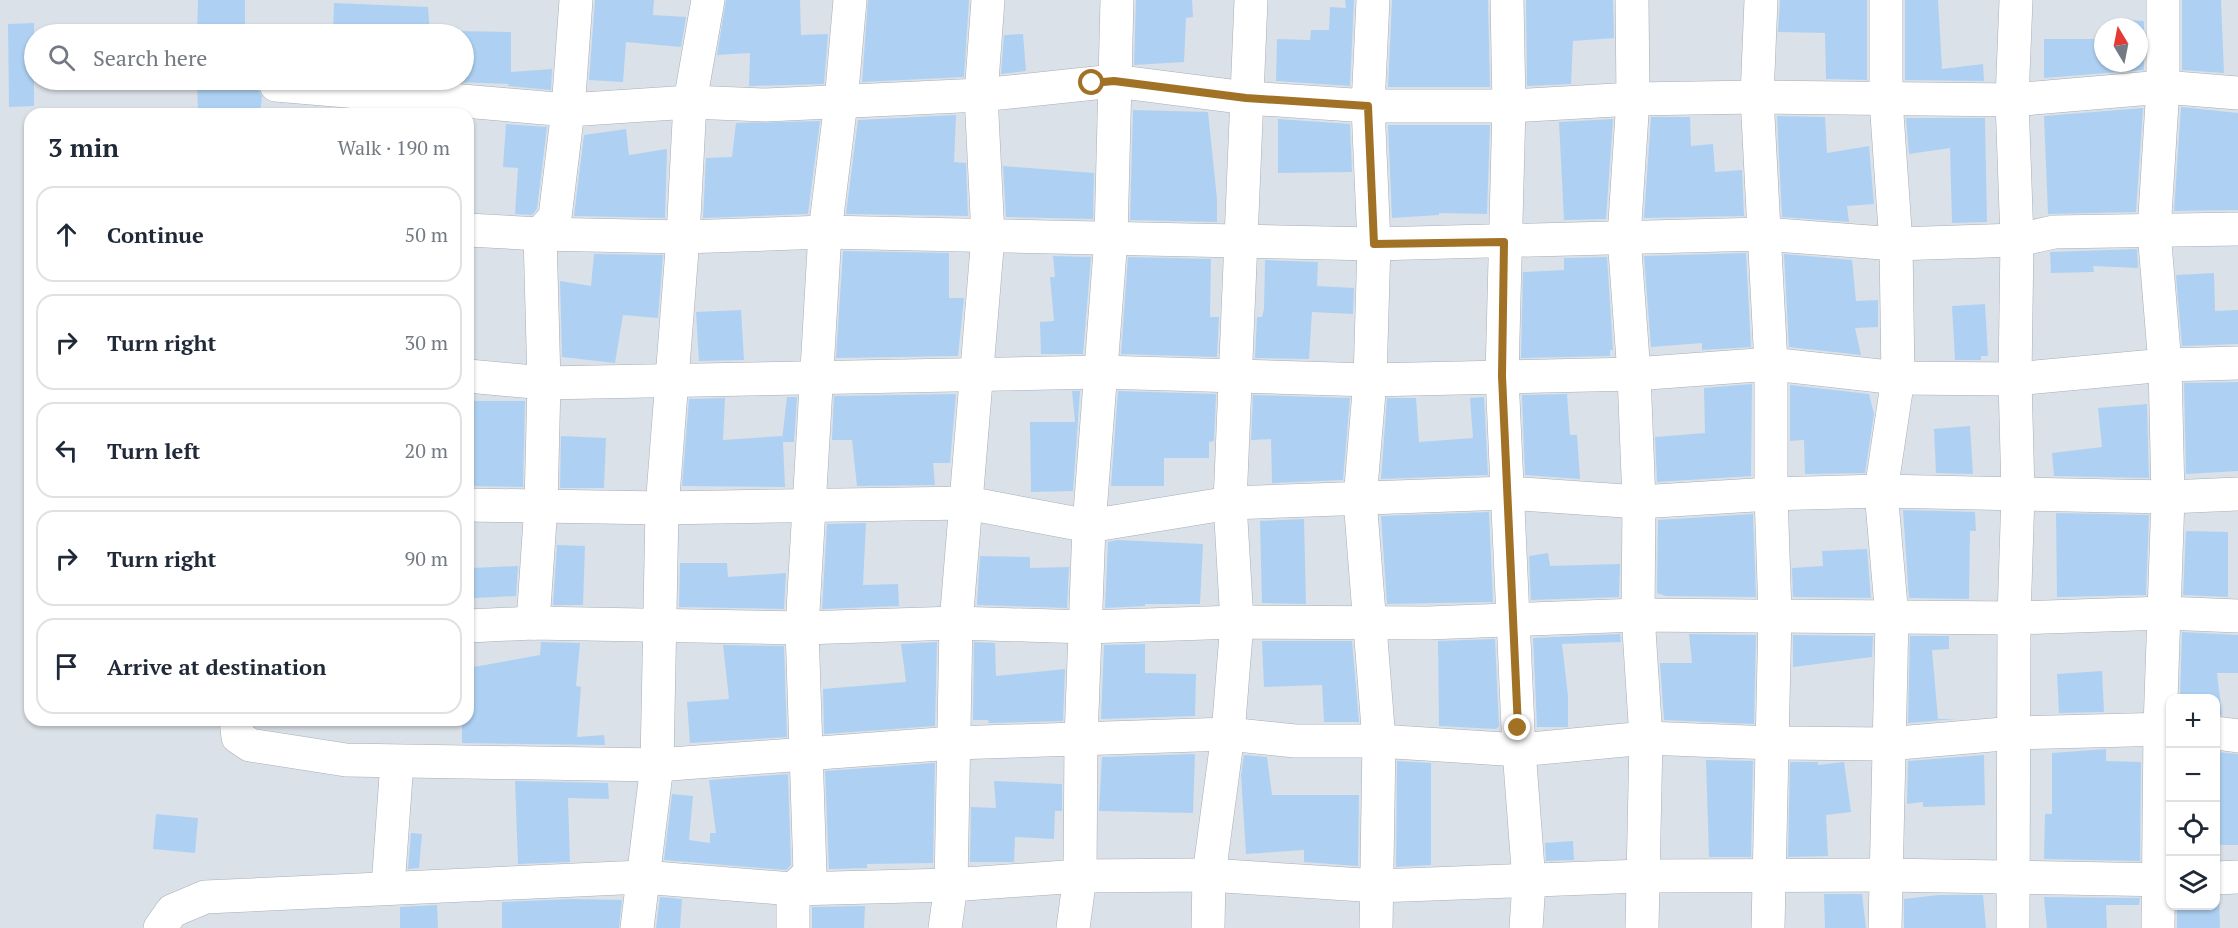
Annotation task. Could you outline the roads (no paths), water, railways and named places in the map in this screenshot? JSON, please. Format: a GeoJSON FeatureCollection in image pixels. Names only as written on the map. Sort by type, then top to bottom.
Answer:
{"type":"FeatureCollection","features":[{"type":"Feature","properties":{"kind":"street"},"geometry":{"type":"LineString","coordinates":[[533,623],[541,505],[544,383],[540,234],[555,217],[568,110],[576,0]]}},
{"type":"Feature","properties":{"kind":"street"},"geometry":{"type":"LineString","coordinates":[[637,928],[657,765],[662,508],[683,237],[690,102],[708,0]]}},
{"type":"Feature","properties":{"kind":"street"},"geometry":{"type":"LineString","coordinates":[[793,928],[793,889],[810,873],[802,628],[814,377],[825,232],[841,102],[850,0]]}},
{"type":"Feature","properties":{"kind":"street"},"geometry":{"type":"LineString","coordinates":[[945,928],[951,885],[956,623],[988,236],[981,94],[988,0]]}},
{"type":"Feature","properties":{"kind":"street"},"geometry":{"type":"LineString","coordinates":[[1073,928],[1080,876],[1081,739],[1089,526],[1111,238],[1117,0]]}},
{"type":"Feature","properties":{"kind":"street"},"geometry":{"type":"LineString","coordinates":[[1208,928],[1209,874],[1228,734],[1237,622],[1230,503],[1251,0]]}},
{"type":"Feature","properties":{"kind":"street"},"geometry":{"type":"LineString","coordinates":[[1373,0],[1368,106],[1374,244],[1370,380],[1360,500],[1379,741],[1376,928]]}},
{"type":"Feature","properties":{"kind":"street"},"geometry":{"type":"LineString","coordinates":[[1508,0],[1509,106],[1502,376],[1519,750],[1528,882],[1526,928]]}},
{"type":"Feature","properties":{"kind":"street"},"geometry":{"type":"LineString","coordinates":[[1632,0],[1633,99],[1624,237],[1634,374],[1639,502],[1638,615],[1646,738],[1641,876],[1642,928]]}},
{"type":"Feature","properties":{"kind":"street"},"geometry":{"type":"LineString","coordinates":[[1761,0],[1756,97],[1772,364],[1771,494],[1775,614],[1768,928]]}},
{"type":"Feature","properties":{"kind":"street"},"geometry":{"type":"LineString","coordinates":[[1885,928],[1884,875],[1892,618],[1881,491],[1898,378],[1896,243],[1886,100],[1886,0]]}},
{"type":"Feature","properties":{"kind":"street"},"geometry":{"type":"LineString","coordinates":[[2013,928],[2014,618],[2018,493],[2015,379],[2017,240],[2012,100],[2016,0]]}},
{"type":"Feature","properties":{"kind":"street"},"geometry":{"type":"LineString","coordinates":[[2158,928],[2165,880],[2165,613],[2168,497],[2165,365],[2154,231],[2163,87],[2163,0]]}},
{"type":"Feature","properties":{"kind":"street"},"geometry":{"type":"LineString","coordinates":[[334,90],[568,110],[690,102],[766,105],[841,102],[981,94],[1114,81],[1246,98],[1368,106],[1509,106],[1633,99],[1756,97],[2012,100],[2163,87],[2238,93]]}},
{"type":"Feature","properties":{"kind":"street"},"geometry":{"type":"LineString","coordinates":[[474,230],[683,237],[825,232],[1374,244],[1763,234],[1896,243],[2017,240],[2054,232],[2238,229]]}},
{"type":"Feature","properties":{"kind":"street"},"geometry":{"type":"LineString","coordinates":[[474,377],[544,383],[1101,372],[1370,380],[1634,374],[1772,364],[1898,378],[2015,379],[2165,365],[2238,363]]}},
{"type":"Feature","properties":{"kind":"street"},"geometry":{"type":"LineString","coordinates":[[474,505],[662,508],[966,503],[1089,526],[1230,503],[1507,493],[1639,502],[1771,494],[1881,491],[2168,497],[2238,494]]}},
{"type":"Feature","properties":{"kind":"street"},"geometry":{"type":"LineString","coordinates":[[474,626],[533,623],[802,628],[956,623],[1086,627],[1237,622],[1428,623],[1638,615],[1775,614],[1892,618],[2014,618],[2165,613],[2238,616]]}},
{"type":"Feature","properties":{"kind":"street"},"geometry":{"type":"LineString","coordinates":[[237,726],[238,737],[250,745],[320,758],[397,762],[657,765],[953,743],[1228,734],[1295,741],[1379,741],[1519,750],[1646,738],[1772,743],[1887,744],[2015,733],[2165,728]]}},
{"type":"Feature","properties":{"kind":"street"},"geometry":{"type":"LineString","coordinates":[[2220,734],[2238,736]]}},
{"type":"Feature","properties":{"kind":"street"},"geometry":{"type":"LineString","coordinates":[[388,887],[397,762]]}},
{"type":"Feature","properties":{"kind":"street"},"geometry":{"type":"LineString","coordinates":[[160,928],[172,911],[205,897],[642,877],[793,889],[951,885],[1080,876],[1209,874],[1378,886],[1641,876],[1769,878],[1884,875],[2165,880]]}},
{"type":"Feature","properties":{"kind":"street"},"geometry":{"type":"LineString","coordinates":[[2220,878],[2238,877]]}}]}
